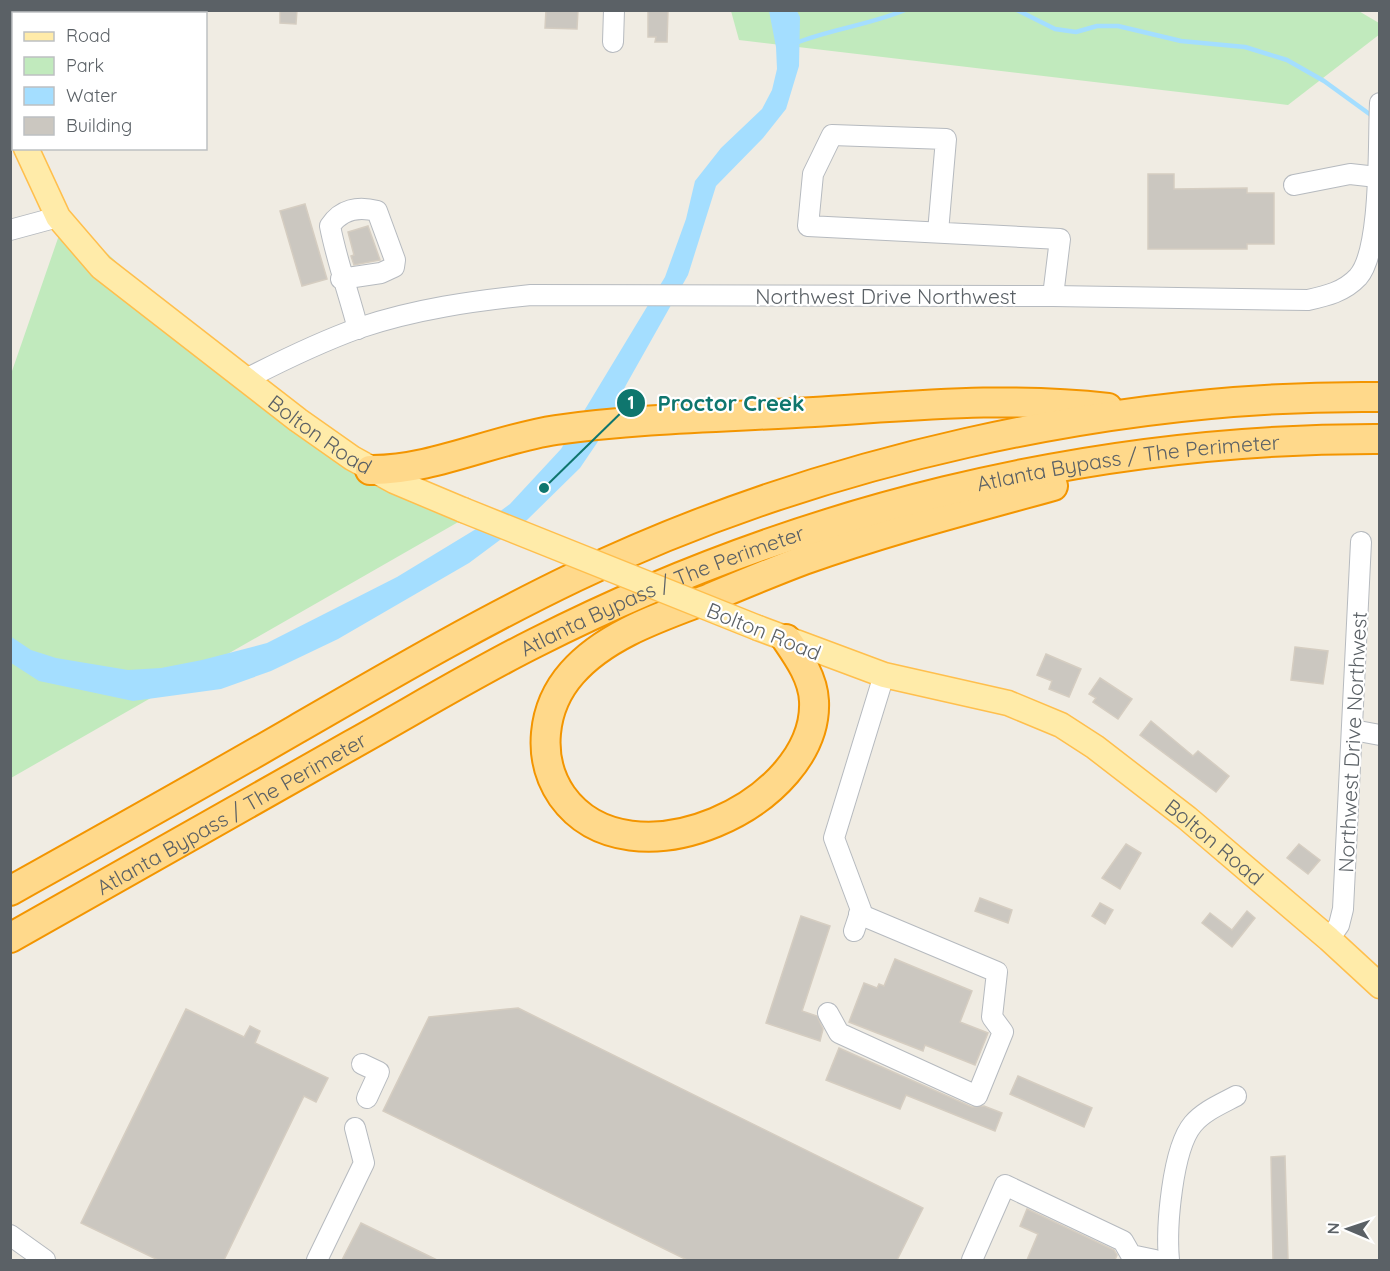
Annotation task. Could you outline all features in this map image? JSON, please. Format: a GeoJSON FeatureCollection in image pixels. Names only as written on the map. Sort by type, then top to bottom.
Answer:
{"type":"FeatureCollection","features":[{"type":"Feature","properties":{"kind":"highway","name":"Atlanta Bypass / The Perimeter"},"geometry":{"type":"LineString","coordinates":[[10,891],[487,621],[576,577],[701,524],[836,477],[905,458],[1026,431],[1143,412],[1250,402],[1380,397]]}},
{"type":"Feature","properties":{"kind":"highway"},"geometry":{"type":"LineString","coordinates":[[370,470],[413,466],[556,430],[657,421],[1004,401],[1072,404],[1143,412]]}},
{"type":"Feature","properties":{"kind":"highway","name":"Atlanta Bypass / The Perimeter"},"geometry":{"type":"LineString","coordinates":[[10,938],[535,643],[629,599],[787,538],[914,499],[1061,468],[1187,450],[1286,442],[1380,439]]}},
{"type":"Feature","properties":{"kind":"highway"},"geometry":{"type":"LineString","coordinates":[[786,639],[806,671],[813,690],[814,708],[811,727],[798,755],[786,770],[747,805],[696,830],[648,838],[627,837],[606,831],[573,809],[561,795],[546,759],[547,720],[557,695],[571,674],[613,641],[647,623],[804,560],[953,514],[1187,450]]}},
{"type":"Feature","properties":{"kind":"main road","name":"Bolton Road"},"geometry":{"type":"LineString","coordinates":[[27,150],[58,217],[79,244],[117,281],[370,470],[463,510],[786,639],[884,675],[1008,703],[1061,725],[1095,747],[1187,818],[1329,939],[1380,986]]}},
{"type":"Feature","properties":{"kind":"street"},"geometry":{"type":"LineString","coordinates":[[613,42],[614,10]]}},
{"type":"Feature","properties":{"kind":"street","name":"Northwest Drive Northwest"},"geometry":{"type":"LineString","coordinates":[[246,379],[305,350],[358,329],[414,312],[471,301],[531,295],[1053,296],[1308,300],[1335,294],[1358,277],[1372,251],[1380,103]]}},
{"type":"Feature","properties":{"kind":"street"},"geometry":{"type":"LineString","coordinates":[[938,232],[946,139],[832,135],[813,174],[808,226],[1060,239],[1053,296]]}},
{"type":"Feature","properties":{"kind":"street"},"geometry":{"type":"LineString","coordinates":[[1294,185],[1350,174],[1377,177]]}},
{"type":"Feature","properties":{"kind":"street"},"geometry":{"type":"LineString","coordinates":[[10,230],[58,217]]}},
{"type":"Feature","properties":{"kind":"street"},"geometry":{"type":"LineString","coordinates":[[341,279],[349,294],[358,329]]}},
{"type":"Feature","properties":{"kind":"street","name":"Northwest Drive Northwest"},"geometry":{"type":"LineString","coordinates":[[1329,939],[1339,925],[1343,909],[1361,542]]}},
{"type":"Feature","properties":{"kind":"street"},"geometry":{"type":"LineString","coordinates":[[828,1013],[839,1033],[977,1096],[1003,1032],[992,1017],[997,972],[857,923],[861,910],[834,838],[884,675]]}},
{"type":"Feature","properties":{"kind":"street"},"geometry":{"type":"LineString","coordinates":[[1353,730],[1380,735]]}},
{"type":"Feature","properties":{"kind":"street"},"geometry":{"type":"LineString","coordinates":[[362,1064],[379,1072],[368,1098]]}},
{"type":"Feature","properties":{"kind":"street"},"geometry":{"type":"LineString","coordinates":[[1169,1260],[1171,1191],[1184,1139],[1203,1114],[1236,1096]]}},
{"type":"Feature","properties":{"kind":"street"},"geometry":{"type":"LineString","coordinates":[[317,1260],[364,1163],[355,1128]]}},
{"type":"Feature","properties":{"kind":"street"},"geometry":{"type":"LineString","coordinates":[[972,1260],[1005,1185],[1123,1241],[1131,1255],[1155,1260]]}},
{"type":"Feature","properties":{"kind":"street"},"geometry":{"type":"LineString","coordinates":[[10,1235],[45,1260]]}},
{"type":"Feature","properties":{"kind":"green space"},"geometry":{"type":"Polygon","coordinates":[[[1357,10],[1379,23],[1380,34],[1288,105],[739,40],[731,11],[1357,10]]]}},
{"type":"Feature","properties":{"kind":"green space"},"geometry":{"type":"Polygon","coordinates":[[[66,215],[226,364],[345,464],[481,509],[11,778],[11,374],[66,215]]]}},
{"type":"Feature","properties":{"kind":"water"},"geometry":{"type":"Polygon","coordinates":[[[769,11],[797,11],[800,17],[799,66],[786,109],[763,138],[716,186],[688,275],[626,385],[601,437],[580,468],[527,520],[469,563],[338,639],[271,671],[221,689],[133,701],[39,681],[11,663],[10,636],[31,650],[56,658],[128,670],[161,668],[267,643],[397,577],[476,529],[510,504],[561,449],[665,277],[686,219],[695,181],[721,148],[762,109],[772,90],[777,69],[776,47],[769,11]]]}},
{"type":"Feature","properties":{"kind":"building"},"geometry":{"type":"Polygon","coordinates":[[[280,10],[297,10],[296,24],[280,23],[280,10]]]}},
{"type":"Feature","properties":{"kind":"building"},"geometry":{"type":"Polygon","coordinates":[[[546,10],[578,10],[577,29],[545,28],[546,10]]]}},
{"type":"Feature","properties":{"kind":"building"},"geometry":{"type":"Polygon","coordinates":[[[648,10],[668,10],[667,42],[655,42],[656,37],[648,37],[648,10]]]}},
{"type":"Feature","properties":{"kind":"building"},"geometry":{"type":"Polygon","coordinates":[[[1148,174],[1174,174],[1174,189],[1247,188],[1247,193],[1274,193],[1274,244],[1247,244],[1247,249],[1148,249],[1148,174]]]}},
{"type":"Feature","properties":{"kind":"building"},"geometry":{"type":"Polygon","coordinates":[[[305,204],[327,279],[302,286],[280,211],[305,204]]]}},
{"type":"Feature","properties":{"kind":"building"},"geometry":{"type":"Polygon","coordinates":[[[368,226],[380,260],[354,265],[348,232],[368,226]]]}},
{"type":"Feature","properties":{"kind":"building"},"geometry":{"type":"Polygon","coordinates":[[[1295,647],[1328,651],[1323,684],[1291,680],[1295,647]]]}},
{"type":"Feature","properties":{"kind":"building"},"geometry":{"type":"Polygon","coordinates":[[[1046,654],[1081,669],[1069,697],[1049,689],[1052,681],[1037,675],[1046,654]]]}},
{"type":"Feature","properties":{"kind":"building"},"geometry":{"type":"Polygon","coordinates":[[[1100,678],[1132,699],[1118,719],[1093,702],[1096,698],[1089,694],[1100,678]]]}},
{"type":"Feature","properties":{"kind":"building"},"geometry":{"type":"Polygon","coordinates":[[[1151,721],[1193,756],[1198,751],[1229,776],[1216,792],[1140,735],[1151,721]]]}},
{"type":"Feature","properties":{"kind":"building"},"geometry":{"type":"Polygon","coordinates":[[[1126,844],[1141,853],[1120,889],[1102,878],[1126,844]]]}},
{"type":"Feature","properties":{"kind":"building"},"geometry":{"type":"Polygon","coordinates":[[[1299,844],[1320,860],[1308,874],[1287,858],[1299,844]]]}},
{"type":"Feature","properties":{"kind":"building"},"geometry":{"type":"Polygon","coordinates":[[[980,898],[1012,910],[1008,923],[975,911],[980,898]]]}},
{"type":"Feature","properties":{"kind":"building"},"geometry":{"type":"Polygon","coordinates":[[[1100,903],[1113,910],[1105,924],[1092,916],[1100,903]]]}},
{"type":"Feature","properties":{"kind":"building"},"geometry":{"type":"Polygon","coordinates":[[[1247,911],[1255,918],[1232,947],[1202,923],[1210,913],[1232,930],[1247,911]]]}},
{"type":"Feature","properties":{"kind":"building"},"geometry":{"type":"Polygon","coordinates":[[[801,916],[830,926],[802,1011],[817,1016],[823,1029],[820,1041],[766,1023],[801,916]]]}},
{"type":"Feature","properties":{"kind":"building"},"geometry":{"type":"Polygon","coordinates":[[[895,959],[972,991],[960,1022],[988,1033],[975,1065],[925,1045],[923,1051],[849,1022],[864,983],[877,988],[879,984],[884,986],[895,959]]]}},
{"type":"Feature","properties":{"kind":"building"},"geometry":{"type":"Polygon","coordinates":[[[518,1008],[923,1208],[897,1260],[687,1260],[383,1111],[429,1017],[518,1008]]]}},
{"type":"Feature","properties":{"kind":"building"},"geometry":{"type":"Polygon","coordinates":[[[186,1009],[244,1037],[250,1026],[260,1031],[255,1043],[328,1078],[316,1102],[304,1096],[224,1260],[158,1260],[81,1223],[186,1009]]]}},
{"type":"Feature","properties":{"kind":"building"},"geometry":{"type":"Polygon","coordinates":[[[839,1048],[972,1107],[984,1106],[1002,1113],[995,1131],[906,1095],[900,1109],[826,1080],[839,1048]]]}},
{"type":"Feature","properties":{"kind":"building"},"geometry":{"type":"Polygon","coordinates":[[[1018,1076],[1092,1108],[1084,1127],[1010,1094],[1018,1076]]]}},
{"type":"Feature","properties":{"kind":"building"},"geometry":{"type":"Polygon","coordinates":[[[1285,1156],[1288,1260],[1273,1260],[1271,1157],[1285,1156]]]}},
{"type":"Feature","properties":{"kind":"building"},"geometry":{"type":"Polygon","coordinates":[[[1027,1209],[1114,1250],[1117,1255],[1115,1260],[1027,1260],[1038,1234],[1020,1226],[1027,1209]]]}},
{"type":"Feature","properties":{"kind":"building"},"geometry":{"type":"Polygon","coordinates":[[[361,1223],[437,1260],[342,1260],[361,1223]]]}},
{"type":"Feature","properties":{"kind":"waterway"},"geometry":{"type":"LineString","coordinates":[[796,43],[905,10]]}},
{"type":"Feature","properties":{"kind":"waterway"},"geometry":{"type":"LineString","coordinates":[[1017,10],[1055,29],[1076,32],[1097,26],[1118,26],[1181,41],[1245,47],[1287,60],[1324,81],[1375,118]]}},
{"type":"Feature","properties":{"kind":"place","name":"Proctor Creek"},"geometry":{"type":"Point","coordinates":[544,488]}}]}
